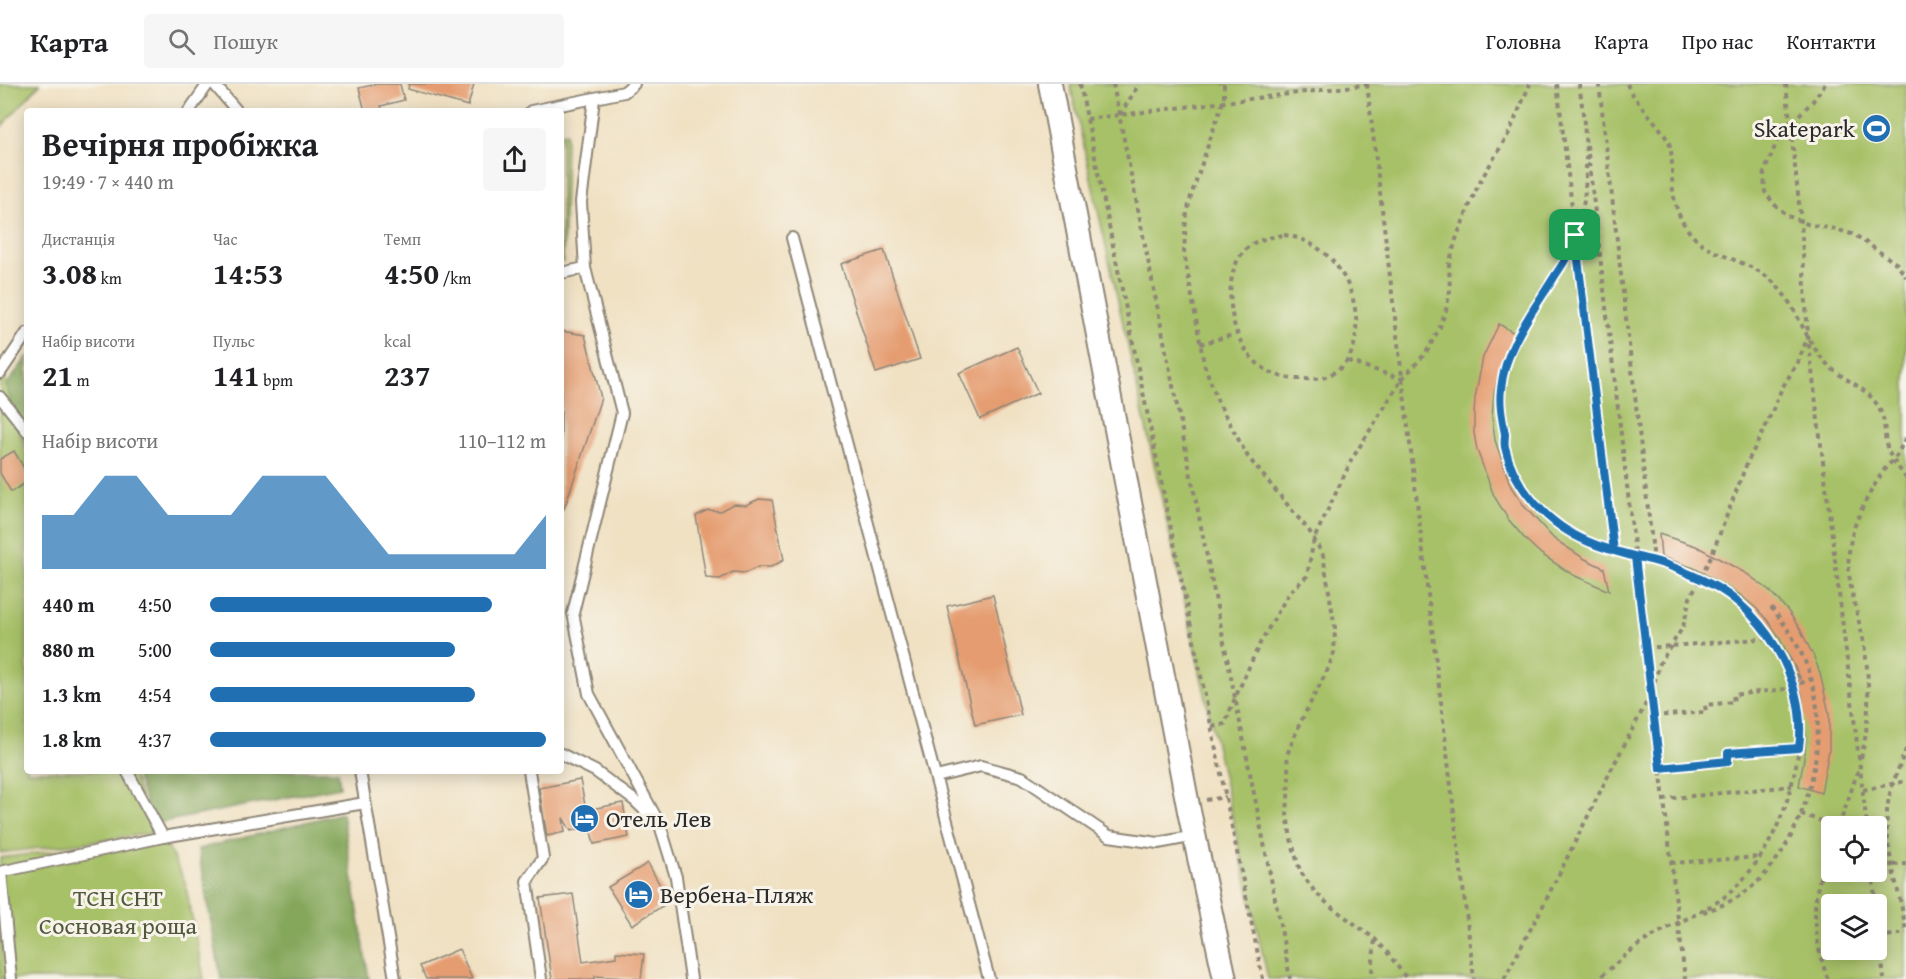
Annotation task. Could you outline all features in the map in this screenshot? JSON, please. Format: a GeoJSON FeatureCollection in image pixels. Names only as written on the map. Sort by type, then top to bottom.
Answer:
{"type":"FeatureCollection","features":[{"type":"Feature","properties":{"kind":"street"},"geometry":{"type":"LineString","coordinates":[[1050,84],[1195,836],[1225,979]]}},
{"type":"Feature","properties":{"kind":"lane"},"geometry":{"type":"LineString","coordinates":[[191,108],[208,84]]}},
{"type":"Feature","properties":{"kind":"lane"},"geometry":{"type":"LineString","coordinates":[[213,84],[234,108]]}},
{"type":"Feature","properties":{"kind":"lane"},"geometry":{"type":"LineString","coordinates":[[547,108],[624,92],[634,84]]}},
{"type":"Feature","properties":{"kind":"lane"},"geometry":{"type":"LineString","coordinates":[[594,99],[580,202],[585,268],[622,413],[573,613],[589,694],[660,825],[676,877],[692,979]]}},
{"type":"Feature","properties":{"kind":"lane"},"geometry":{"type":"LineString","coordinates":[[792,238],[989,979]]}},
{"type":"Feature","properties":{"kind":"lane"},"geometry":{"type":"LineString","coordinates":[[564,272],[585,268]]}},
{"type":"Feature","properties":{"kind":"lane"},"geometry":{"type":"LineString","coordinates":[[0,373],[24,337]]}},
{"type":"Feature","properties":{"kind":"lane"},"geometry":{"type":"LineString","coordinates":[[0,397],[24,427]]}},
{"type":"Feature","properties":{"kind":"lane"},"geometry":{"type":"LineString","coordinates":[[564,756],[595,771],[634,800],[660,825]]}},
{"type":"Feature","properties":{"kind":"lane"},"geometry":{"type":"LineString","coordinates":[[936,777],[981,766],[1022,777],[1109,836],[1158,843],[1195,836]]}},
{"type":"Feature","properties":{"kind":"lane"},"geometry":{"type":"LineString","coordinates":[[129,774],[163,837]]}},
{"type":"Feature","properties":{"kind":"lane"},"geometry":{"type":"LineString","coordinates":[[360,774],[395,979]]}},
{"type":"Feature","properties":{"kind":"lane"},"geometry":{"type":"LineString","coordinates":[[529,774],[543,858],[527,881],[541,979]]}},
{"type":"Feature","properties":{"kind":"lane"},"geometry":{"type":"LineString","coordinates":[[11,979],[1,872],[163,837],[365,802]]}},
{"type":"Feature","properties":{"kind":"path"},"geometry":{"type":"LineString","coordinates":[[1080,84],[1263,979]]}},
{"type":"Feature","properties":{"kind":"path"},"geometry":{"type":"LineString","coordinates":[[1113,84],[1290,979]]}},
{"type":"Feature","properties":{"kind":"path"},"geometry":{"type":"LineString","coordinates":[[1119,115],[1139,84]]}},
{"type":"Feature","properties":{"kind":"path"},"geometry":{"type":"LineString","coordinates":[[1224,84],[1222,102],[1186,218],[1184,252],[1204,364],[1218,402],[1248,457],[1314,539],[1323,555],[1335,628],[1334,653],[1287,755],[1287,815],[1291,839],[1300,871],[1310,885],[1329,905],[1375,939],[1388,952],[1407,979]]}},
{"type":"Feature","properties":{"kind":"path"},"geometry":{"type":"LineString","coordinates":[[1087,119],[1368,84],[1474,979]]}},
{"type":"Feature","properties":{"kind":"path"},"geometry":{"type":"LineString","coordinates":[[1212,727],[1226,724],[1260,643],[1289,593],[1307,576],[1314,539],[1352,459],[1402,380],[1426,353],[1440,327],[1450,291],[1449,264],[1457,236],[1479,183],[1509,133],[1530,84]]}},
{"type":"Feature","properties":{"kind":"path"},"geometry":{"type":"LineString","coordinates":[[1557,84],[1614,551]]}},
{"type":"Feature","properties":{"kind":"path"},"geometry":{"type":"LineString","coordinates":[[1579,84],[1685,979]]}},
{"type":"Feature","properties":{"kind":"path"},"geometry":{"type":"LineString","coordinates":[[1599,84],[1654,561]]}},
{"type":"Feature","properties":{"kind":"path"},"geometry":{"type":"LineString","coordinates":[[1627,84],[1631,93],[1663,132],[1670,146],[1673,197],[1677,211],[1690,232],[1711,250],[1749,265],[1773,282],[1788,300],[1808,337],[1827,364],[1870,394],[1885,420],[1888,451],[1906,478]]}},
{"type":"Feature","properties":{"kind":"path"},"geometry":{"type":"LineString","coordinates":[[1786,84],[1801,222],[1808,337],[1866,816]]}},
{"type":"Feature","properties":{"kind":"path"},"geometry":{"type":"LineString","coordinates":[[1824,84],[1813,101],[1780,134],[1764,173],[1765,192],[1774,204],[1788,216],[1801,222],[1856,235],[1897,264],[1906,277]]}},
{"type":"Feature","properties":{"kind":"path"},"geometry":{"type":"LineString","coordinates":[[1582,108],[1585,194],[1567,258],[1523,325],[1506,362],[1501,390],[1505,447],[1519,483],[1548,516],[1566,530],[1588,542],[1614,551],[1675,567],[1728,596],[1756,618],[1771,638],[1795,688],[1799,717],[1799,748],[1792,786],[1772,838],[1760,857],[1738,885],[1716,904],[1651,937],[1598,979]]}},
{"type":"Feature","properties":{"kind":"path"},"geometry":{"type":"LineString","coordinates":[[1284,235],[1294,236],[1313,244],[1332,260],[1353,297],[1357,323],[1353,350],[1348,361],[1341,368],[1318,379],[1292,379],[1266,369],[1255,362],[1245,351],[1236,334],[1230,295],[1232,276],[1238,260],[1251,245],[1263,240],[1284,235]]}},
{"type":"Feature","properties":{"kind":"path"},"geometry":{"type":"LineString","coordinates":[[1200,344],[1236,334]]}},
{"type":"Feature","properties":{"kind":"path"},"geometry":{"type":"LineString","coordinates":[[1504,979],[1651,694],[1660,663],[1683,627],[1690,598],[1714,548],[1747,464],[1782,388],[1798,362],[1808,337]]}},
{"type":"Feature","properties":{"kind":"path"},"geometry":{"type":"LineString","coordinates":[[1348,361],[1402,380]]}},
{"type":"Feature","properties":{"kind":"path"},"geometry":{"type":"LineString","coordinates":[[1842,816],[1864,745],[1868,712],[1864,645],[1849,573],[1849,546],[1854,527],[1869,495],[1888,464],[1894,460],[1906,438]]}},
{"type":"Feature","properties":{"kind":"path"},"geometry":{"type":"LineString","coordinates":[[1686,918],[1719,907],[1748,890],[1770,868],[1790,839],[1801,814],[1814,770],[1818,722],[1811,679],[1802,653],[1784,623],[1771,607]]}},
{"type":"Feature","properties":{"kind":"path"},"geometry":{"type":"LineString","coordinates":[[1646,648],[1771,638]]}},
{"type":"Feature","properties":{"kind":"path"},"geometry":{"type":"LineString","coordinates":[[1781,657],[1785,655],[1801,683],[1811,679]]}},
{"type":"Feature","properties":{"kind":"path"},"geometry":{"type":"LineString","coordinates":[[1654,716],[1706,712],[1705,705],[1734,702],[1733,694],[1795,688]]}},
{"type":"Feature","properties":{"kind":"path"},"geometry":{"type":"LineString","coordinates":[[1660,768],[1728,761],[1728,753],[1799,748]]}},
{"type":"Feature","properties":{"kind":"path"},"geometry":{"type":"LineString","coordinates":[[1887,936],[1906,933],[1892,866],[1886,813],[1893,784],[1906,749]]}},
{"type":"Feature","properties":{"kind":"path"},"geometry":{"type":"LineString","coordinates":[[1863,790],[1906,781]]}},
{"type":"Feature","properties":{"kind":"path"},"geometry":{"type":"LineString","coordinates":[[1664,799],[1792,786]]}},
{"type":"Feature","properties":{"kind":"path"},"geometry":{"type":"LineString","coordinates":[[1801,814],[1821,821]]}},
{"type":"Feature","properties":{"kind":"path"},"geometry":{"type":"LineString","coordinates":[[1671,863],[1760,857]]}},
{"type":"Feature","properties":{"kind":"path"},"geometry":{"type":"LineString","coordinates":[[1887,866],[1906,864]]}},
{"type":"Feature","properties":{"kind":"path"},"geometry":{"type":"LineString","coordinates":[[1821,877],[1817,888],[1818,947],[1828,979]]}},
{"type":"Feature","properties":{"kind":"path"},"geometry":{"type":"LineString","coordinates":[[1372,972],[1375,939]]}},
{"type":"Feature","properties":{"kind":"path"},"geometry":{"type":"LineString","coordinates":[[1882,960],[1884,979]]}},
{"type":"Feature","properties":{"kind":"green space"},"geometry":{"type":"Polygon","coordinates":[[[0,84],[40,84],[0,128],[0,84]]]}},
{"type":"Feature","properties":{"kind":"green space"},"geometry":{"type":"Polygon","coordinates":[[[1070,84],[1906,84],[1906,979],[1268,979],[1070,84]]]}},
{"type":"Feature","properties":{"kind":"green space"},"geometry":{"type":"Polygon","coordinates":[[[564,133],[566,133],[564,219],[564,133]]]}},
{"type":"Feature","properties":{"kind":"green space"},"geometry":{"type":"Polygon","coordinates":[[[0,359],[24,447],[24,774],[133,774],[152,833],[0,853],[0,359]]]}},
{"type":"Feature","properties":{"kind":"green space"},"geometry":{"type":"Polygon","coordinates":[[[24,361],[24,439],[6,386],[24,361]]]}},
{"type":"Feature","properties":{"kind":"green space"},"geometry":{"type":"Polygon","coordinates":[[[136,774],[338,774],[340,787],[153,824],[136,774]]]}},
{"type":"Feature","properties":{"kind":"green space"},"geometry":{"type":"Polygon","coordinates":[[[342,813],[369,979],[221,979],[198,849],[342,813]]]}},
{"type":"Feature","properties":{"kind":"green space","name":"ТСН СНТ Сосновая роща"},"geometry":{"type":"Polygon","coordinates":[[[163,837],[185,882],[204,979],[0,979],[0,858],[163,837]]]}},
{"type":"Feature","properties":{"kind":"building"},"geometry":{"type":"Polygon","coordinates":[[[377,84],[400,84],[404,100],[381,106],[382,108],[364,108],[359,88],[377,84]]]}},
{"type":"Feature","properties":{"kind":"building"},"geometry":{"type":"Polygon","coordinates":[[[409,84],[474,84],[468,106],[408,89],[409,84]]]}},
{"type":"Feature","properties":{"kind":"building"},"geometry":{"type":"Polygon","coordinates":[[[884,250],[920,359],[876,373],[841,264],[884,250]]]}},
{"type":"Feature","properties":{"kind":"building"},"geometry":{"type":"Polygon","coordinates":[[[1499,324],[1516,334],[1500,370],[1494,393],[1492,417],[1495,440],[1511,487],[1524,506],[1554,539],[1604,568],[1609,591],[1573,575],[1541,554],[1508,519],[1494,496],[1477,450],[1474,415],[1483,357],[1499,324]]]}},
{"type":"Feature","properties":{"kind":"building"},"geometry":{"type":"Polygon","coordinates":[[[564,332],[585,335],[601,398],[564,509],[564,332]]]}},
{"type":"Feature","properties":{"kind":"building"},"geometry":{"type":"Polygon","coordinates":[[[1017,347],[1038,393],[980,419],[959,373],[1017,347]]]}},
{"type":"Feature","properties":{"kind":"building"},"geometry":{"type":"Polygon","coordinates":[[[14,451],[24,468],[24,484],[11,492],[0,473],[0,459],[14,451]]]}},
{"type":"Feature","properties":{"kind":"building"},"geometry":{"type":"Polygon","coordinates":[[[759,499],[772,500],[784,560],[771,567],[758,567],[745,573],[733,572],[720,579],[706,578],[696,516],[708,510],[720,511],[733,504],[746,505],[759,499]]]}},
{"type":"Feature","properties":{"kind":"building"},"geometry":{"type":"Polygon","coordinates":[[[1659,534],[1696,546],[1747,574],[1769,590],[1788,611],[1800,629],[1820,673],[1829,713],[1829,750],[1821,793],[1799,786],[1806,735],[1802,695],[1797,681],[1801,679],[1780,639],[1769,622],[1739,594],[1694,568],[1661,557],[1659,534]]]}},
{"type":"Feature","properties":{"kind":"building"},"geometry":{"type":"Polygon","coordinates":[[[993,595],[1021,715],[975,725],[947,606],[993,595]]]}},
{"type":"Feature","properties":{"kind":"building","name":"Отель Лев"},"geometry":{"type":"Polygon","coordinates":[[[580,780],[586,810],[623,803],[629,837],[594,844],[590,827],[571,831],[563,818],[565,832],[547,836],[539,788],[580,780]]]}},
{"type":"Feature","properties":{"kind":"building","name":"Вербена-Пляж"},"geometry":{"type":"Polygon","coordinates":[[[648,863],[669,902],[632,925],[608,887],[648,863]]]}},
{"type":"Feature","properties":{"kind":"building"},"geometry":{"type":"Polygon","coordinates":[[[573,894],[583,962],[616,957],[616,952],[644,954],[641,979],[595,976],[595,979],[552,979],[540,898],[573,894]]]}},
{"type":"Feature","properties":{"kind":"building"},"geometry":{"type":"Polygon","coordinates":[[[459,949],[472,979],[426,979],[420,966],[459,949]]]}},
{"type":"Feature","properties":{"kind":"place","name":"Skatepark"},"geometry":{"type":"Point","coordinates":[1876,129]}},
{"type":"Feature","properties":{"kind":"place","name":"Отель Лев"},"geometry":{"type":"Point","coordinates":[585,819]}},
{"type":"Feature","properties":{"kind":"place","name":"Вербена-Пляж"},"geometry":{"type":"Point","coordinates":[639,895]}},
{"type":"Feature","properties":{"kind":"route"},"geometry":{"type":"LineString","coordinates":[[1575,235],[1567,258],[1523,325],[1506,362],[1501,390],[1501,410],[1505,447],[1519,483],[1548,516],[1566,530],[1588,542],[1614,551],[1675,567],[1706,581],[1756,618],[1773,640],[1796,692],[1799,748],[1728,753],[1728,761],[1660,768],[1635,557],[1614,551],[1575,235]]}}]}
